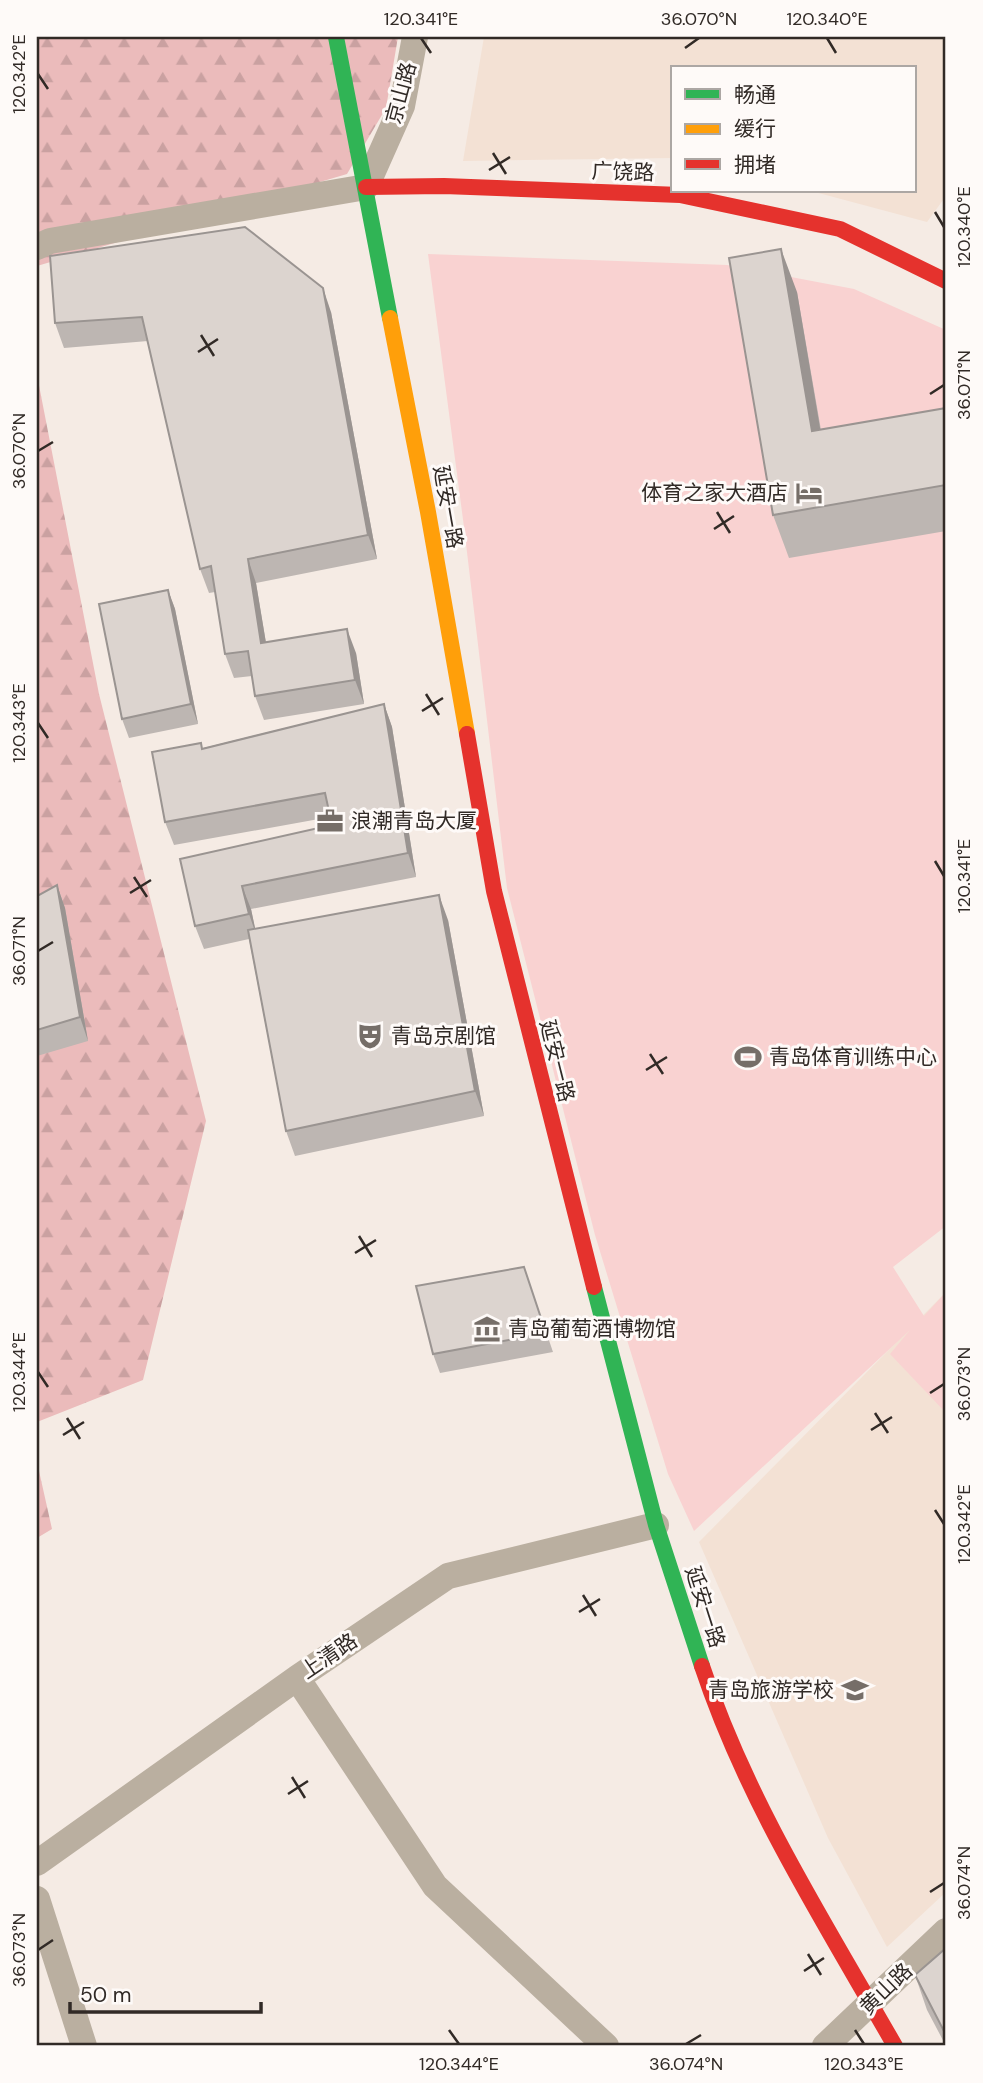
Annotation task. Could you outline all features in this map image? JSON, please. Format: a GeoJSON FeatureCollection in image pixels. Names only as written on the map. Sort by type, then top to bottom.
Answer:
{"type":"FeatureCollection","features":[{"type":"Feature","properties":{"kind":"main road","name":"延安一路"},"geometry":{"type":"LineString","coordinates":[[336,37],[428,512],[494,891],[549,1116],[656,1525],[712,1696],[738,1762],[769,1825],[895,2046]]}},
{"type":"Feature","properties":{"kind":"main road","name":"广饶路"},"geometry":{"type":"LineString","coordinates":[[366,187],[458,187],[680,195],[840,229],[946,281]]}},
{"type":"Feature","properties":{"kind":"street","name":"京山路"},"geometry":{"type":"LineString","coordinates":[[366,187],[402,106],[415,37]]}},
{"type":"Feature","properties":{"kind":"street"},"geometry":{"type":"LineString","coordinates":[[37,247],[50,241],[366,187]]}},
{"type":"Feature","properties":{"kind":"street","name":"上清路"},"geometry":{"type":"LineString","coordinates":[[37,1863],[298,1678],[448,1576],[656,1525]]}},
{"type":"Feature","properties":{"kind":"street"},"geometry":{"type":"LineString","coordinates":[[298,1678],[435,1886],[606,2046]]}},
{"type":"Feature","properties":{"kind":"street"},"geometry":{"type":"LineString","coordinates":[[37,1899],[84,2046]]}},
{"type":"Feature","properties":{"kind":"street","name":"黄山路"},"geometry":{"type":"LineString","coordinates":[[825,2046],[946,1931]]}},
{"type":"Feature","properties":{"kind":"shaded area"},"geometry":{"type":"Polygon","coordinates":[[[484,37],[946,37],[946,196],[927,222],[815,192],[916,192],[916,66],[671,66],[671,158],[463,161],[484,37]]]}},
{"type":"Feature","properties":{"kind":"shaded area","name":"青岛体育训练中心"},"geometry":{"type":"Polygon","coordinates":[[[428,254],[727,265],[854,289],[946,330],[946,1226],[893,1267],[924,1316],[946,1292],[946,1413],[890,1354],[910,1330],[694,1531],[668,1474],[595,1235],[507,888],[428,254]]]}},
{"type":"Feature","properties":{"kind":"shaded area","name":"青岛旅游学校"},"geometry":{"type":"Polygon","coordinates":[[[946,1292],[946,1892],[887,1947],[828,1838],[699,1542],[946,1292]]]}},
{"type":"Feature","properties":{"kind":"green space"},"geometry":{"type":"Polygon","coordinates":[[[37,37],[398,37],[386,108],[347,174],[37,266],[37,37]]]}},
{"type":"Feature","properties":{"kind":"green space"},"geometry":{"type":"Polygon","coordinates":[[[37,375],[99,694],[206,1121],[143,1380],[37,1422],[37,375]]]}},
{"type":"Feature","properties":{"kind":"green space"},"geometry":{"type":"Polygon","coordinates":[[[37,1462],[52,1529],[37,1538],[37,1462]]]}},
{"type":"Feature","properties":{"kind":"building"},"geometry":{"type":"Polygon","coordinates":[[[245,227],[323,288],[368,535],[248,559],[261,643],[347,629],[355,680],[255,696],[248,651],[225,654],[211,566],[200,569],[142,317],[55,323],[50,256],[245,227]]]}},
{"type":"Feature","properties":{"kind":"building"},"geometry":{"type":"Polygon","coordinates":[[[781,249],[812,431],[946,408],[946,485],[773,515],[729,258],[781,249]]]}},
{"type":"Feature","properties":{"kind":"building"},"geometry":{"type":"Polygon","coordinates":[[[168,590],[191,704],[122,719],[99,604],[168,590]]]}},
{"type":"Feature","properties":{"kind":"building"},"geometry":{"type":"Polygon","coordinates":[[[384,704],[408,853],[242,886],[249,914],[195,926],[180,859],[332,825],[325,793],[165,822],[152,752],[201,743],[202,749],[384,704]]]}},
{"type":"Feature","properties":{"kind":"building"},"geometry":{"type":"Polygon","coordinates":[[[57,885],[80,1017],[37,1030],[37,896],[57,885]]]}},
{"type":"Feature","properties":{"kind":"building","name":"青岛京剧馆"},"geometry":{"type":"Polygon","coordinates":[[[439,895],[475,1091],[286,1131],[248,930],[439,895]]]}},
{"type":"Feature","properties":{"kind":"building","name":"青岛葡萄酒博物馆"},"geometry":{"type":"Polygon","coordinates":[[[524,1267],[546,1333],[433,1354],[416,1286],[524,1267]]]}},
{"type":"Feature","properties":{"kind":"building"},"geometry":{"type":"Polygon","coordinates":[[[946,1948],[946,2035],[915,1975],[946,1948]]]}},
{"type":"Feature","properties":{"kind":"traffic: fast"},"geometry":{"type":"LineString","coordinates":[[336,37],[390,318]]}},
{"type":"Feature","properties":{"kind":"traffic: fast"},"geometry":{"type":"LineString","coordinates":[[594,1287],[656,1525],[702,1666]]}},
{"type":"Feature","properties":{"kind":"traffic: slow"},"geometry":{"type":"LineString","coordinates":[[390,318],[467,734]]}},
{"type":"Feature","properties":{"kind":"traffic: jam"},"geometry":{"type":"LineString","coordinates":[[366,187],[444,186],[680,195],[840,229],[946,281]]}},
{"type":"Feature","properties":{"kind":"traffic: jam"},"geometry":{"type":"LineString","coordinates":[[467,734],[494,891],[594,1287]]}},
{"type":"Feature","properties":{"kind":"traffic: jam"},"geometry":{"type":"LineString","coordinates":[[702,1666],[720,1716],[764,1814],[895,2046]]}},
{"type":"Feature","properties":{"kind":"place","name":"体育之家大酒店"},"geometry":{"type":"Point","coordinates":[809,493]}},
{"type":"Feature","properties":{"kind":"place","name":"浪潮青岛大厦"},"geometry":{"type":"Point","coordinates":[330,821]}},
{"type":"Feature","properties":{"kind":"place","name":"青岛京剧馆"},"geometry":{"type":"Point","coordinates":[370,1036]}},
{"type":"Feature","properties":{"kind":"place","name":"青岛体育训练中心"},"geometry":{"type":"Point","coordinates":[748,1057]}},
{"type":"Feature","properties":{"kind":"place","name":"青岛葡萄酒博物馆"},"geometry":{"type":"Point","coordinates":[487,1329]}},
{"type":"Feature","properties":{"kind":"place","name":"青岛旅游学校"},"geometry":{"type":"Point","coordinates":[855,1690]}}]}
